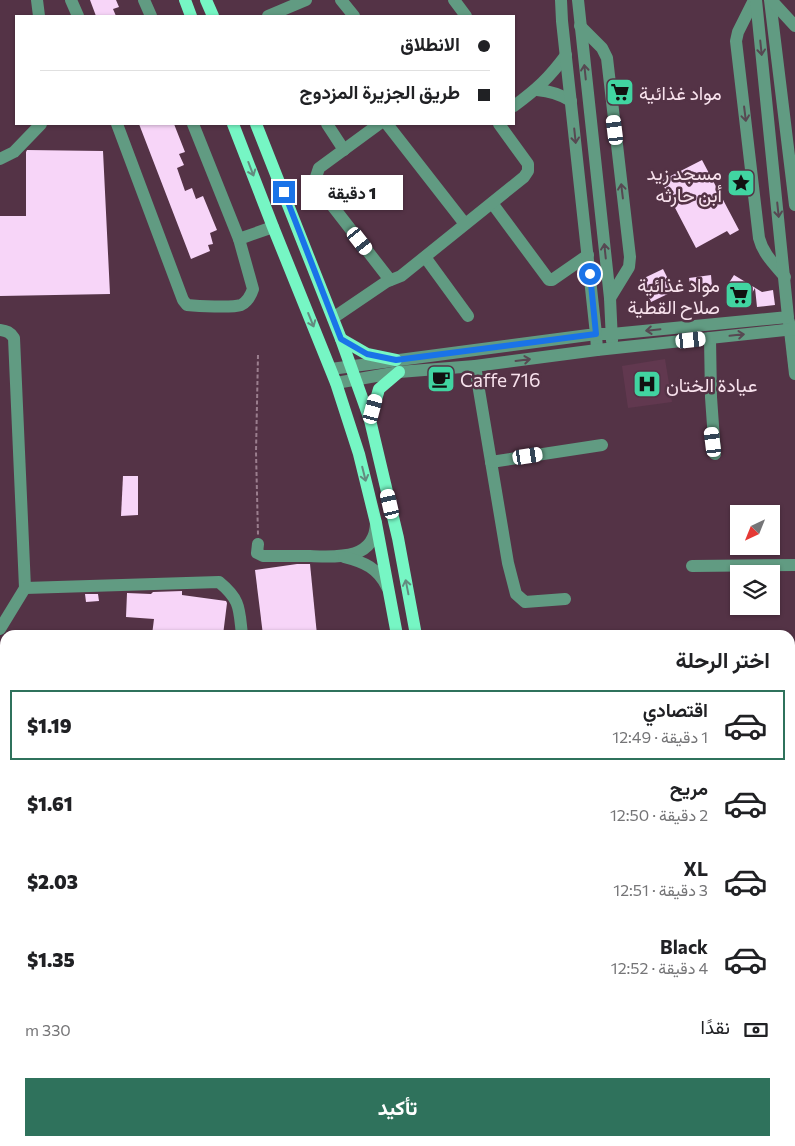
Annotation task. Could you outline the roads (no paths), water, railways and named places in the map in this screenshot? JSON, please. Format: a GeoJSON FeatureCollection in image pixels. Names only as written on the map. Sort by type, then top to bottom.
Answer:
{"type":"FeatureCollection","features":[{"type":"Feature","properties":{"kind":"main road"},"geometry":{"type":"LineString","coordinates":[[184,0],[191,15]]}},
{"type":"Feature","properties":{"kind":"main road"},"geometry":{"type":"LineString","coordinates":[[206,0],[213,15]]}},
{"type":"Feature","properties":{"kind":"main road"},"geometry":{"type":"LineString","coordinates":[[233,125],[336,383],[359,454],[376,522],[396,630]]}},
{"type":"Feature","properties":{"kind":"main road"},"geometry":{"type":"LineString","coordinates":[[256,125],[333,318],[370,420],[398,538],[415,630]]}},
{"type":"Feature","properties":{"kind":"main road"},"geometry":{"type":"LineString","coordinates":[[341,339],[367,354],[398,366],[379,389],[370,420]]}},
{"type":"Feature","properties":{"kind":"street"},"geometry":{"type":"LineString","coordinates":[[36,0],[39,15]]}},
{"type":"Feature","properties":{"kind":"street"},"geometry":{"type":"LineString","coordinates":[[72,0],[78,15]]}},
{"type":"Feature","properties":{"kind":"street"},"geometry":{"type":"LineString","coordinates":[[144,0],[151,15]]}},
{"type":"Feature","properties":{"kind":"street"},"geometry":{"type":"LineString","coordinates":[[270,15],[306,0]]}},
{"type":"Feature","properties":{"kind":"street"},"geometry":{"type":"LineString","coordinates":[[341,0],[353,15]]}},
{"type":"Feature","properties":{"kind":"street"},"geometry":{"type":"LineString","coordinates":[[454,0],[465,15]]}},
{"type":"Feature","properties":{"kind":"street"},"geometry":{"type":"LineString","coordinates":[[561,0],[597,350]]}},
{"type":"Feature","properties":{"kind":"street"},"geometry":{"type":"LineString","coordinates":[[578,0],[614,348]]}},
{"type":"Feature","properties":{"kind":"street"},"geometry":{"type":"LineString","coordinates":[[755,0],[785,277],[792,323],[795,374]]}},
{"type":"Feature","properties":{"kind":"street"},"geometry":{"type":"LineString","coordinates":[[755,0],[738,32],[736,41],[759,238],[767,256],[785,277]]}},
{"type":"Feature","properties":{"kind":"street"},"geometry":{"type":"LineString","coordinates":[[771,0],[795,26]]}},
{"type":"Feature","properties":{"kind":"street"},"geometry":{"type":"LineString","coordinates":[[771,0],[795,205]]}},
{"type":"Feature","properties":{"kind":"street"},"geometry":{"type":"LineString","coordinates":[[580,26],[602,48],[607,58],[630,257],[629,267],[610,298]]}},
{"type":"Feature","properties":{"kind":"street"},"geometry":{"type":"LineString","coordinates":[[515,105],[537,90],[566,55]]}},
{"type":"Feature","properties":{"kind":"street"},"geometry":{"type":"LineString","coordinates":[[537,90],[549,91],[571,101]]}},
{"type":"Feature","properties":{"kind":"street"},"geometry":{"type":"LineString","coordinates":[[0,159],[14,152],[40,125]]}},
{"type":"Feature","properties":{"kind":"street"},"geometry":{"type":"LineString","coordinates":[[118,125],[183,300],[187,305],[241,305],[250,297],[253,289],[239,239],[193,125]]}},
{"type":"Feature","properties":{"kind":"street"},"geometry":{"type":"LineString","coordinates":[[327,125],[344,150]]}},
{"type":"Feature","properties":{"kind":"street"},"geometry":{"type":"LineString","coordinates":[[378,125],[319,168],[316,177],[317,186],[390,280]]}},
{"type":"Feature","properties":{"kind":"street"},"geometry":{"type":"LineString","coordinates":[[388,125],[465,224]]}},
{"type":"Feature","properties":{"kind":"street"},"geometry":{"type":"LineString","coordinates":[[333,318],[390,280],[401,276],[524,177],[528,171],[526,162],[500,125]]}},
{"type":"Feature","properties":{"kind":"street"},"geometry":{"type":"LineString","coordinates":[[492,203],[549,280],[552,280],[588,255]]}},
{"type":"Feature","properties":{"kind":"street"},"geometry":{"type":"LineString","coordinates":[[239,239],[273,227]]}},
{"type":"Feature","properties":{"kind":"street"},"geometry":{"type":"LineString","coordinates":[[425,257],[468,316]]}},
{"type":"Feature","properties":{"kind":"street"},"geometry":{"type":"LineString","coordinates":[[336,383],[398,366],[596,334],[792,323]]}},
{"type":"Feature","properties":{"kind":"street"},"geometry":{"type":"LineString","coordinates":[[331,370],[351,366],[475,366],[710,338],[792,323]]}},
{"type":"Feature","properties":{"kind":"street"},"geometry":{"type":"LineString","coordinates":[[0,330],[11,333],[14,338],[25,588],[0,629]]}},
{"type":"Feature","properties":{"kind":"street"},"geometry":{"type":"LineString","coordinates":[[710,338],[710,397],[715,454]]}},
{"type":"Feature","properties":{"kind":"street"},"geometry":{"type":"LineString","coordinates":[[475,366],[508,563],[516,594],[525,602],[565,599]]}},
{"type":"Feature","properties":{"kind":"street"},"geometry":{"type":"LineString","coordinates":[[491,462],[602,445]]}},
{"type":"Feature","properties":{"kind":"street"},"geometry":{"type":"LineString","coordinates":[[342,557],[355,554],[371,541],[376,532],[376,522]]}},
{"type":"Feature","properties":{"kind":"street"},"geometry":{"type":"LineString","coordinates":[[258,544],[258,553],[263,556],[342,557],[359,561],[381,576],[390,598]]}},
{"type":"Feature","properties":{"kind":"street"},"geometry":{"type":"LineString","coordinates":[[692,566],[795,565]]}},
{"type":"Feature","properties":{"kind":"street"},"geometry":{"type":"LineString","coordinates":[[25,588],[220,582],[231,592],[238,606],[241,630]]}},
{"type":"Feature","properties":{"kind":"place","name":"مواد غذائية"},"geometry":{"type":"Point","coordinates":[620,92]}},
{"type":"Feature","properties":{"kind":"place","name":"مسجد زيد أبن حارثه"},"geometry":{"type":"Point","coordinates":[741,183]}},
{"type":"Feature","properties":{"kind":"place","name":"مواد غذائية صلاح القطية"},"geometry":{"type":"Point","coordinates":[739,295]}},
{"type":"Feature","properties":{"kind":"place","name":"Caffe 716"},"geometry":{"type":"Point","coordinates":[441,379]}},
{"type":"Feature","properties":{"kind":"place","name":"عيادة الختان"},"geometry":{"type":"Point","coordinates":[647,384]}}]}
